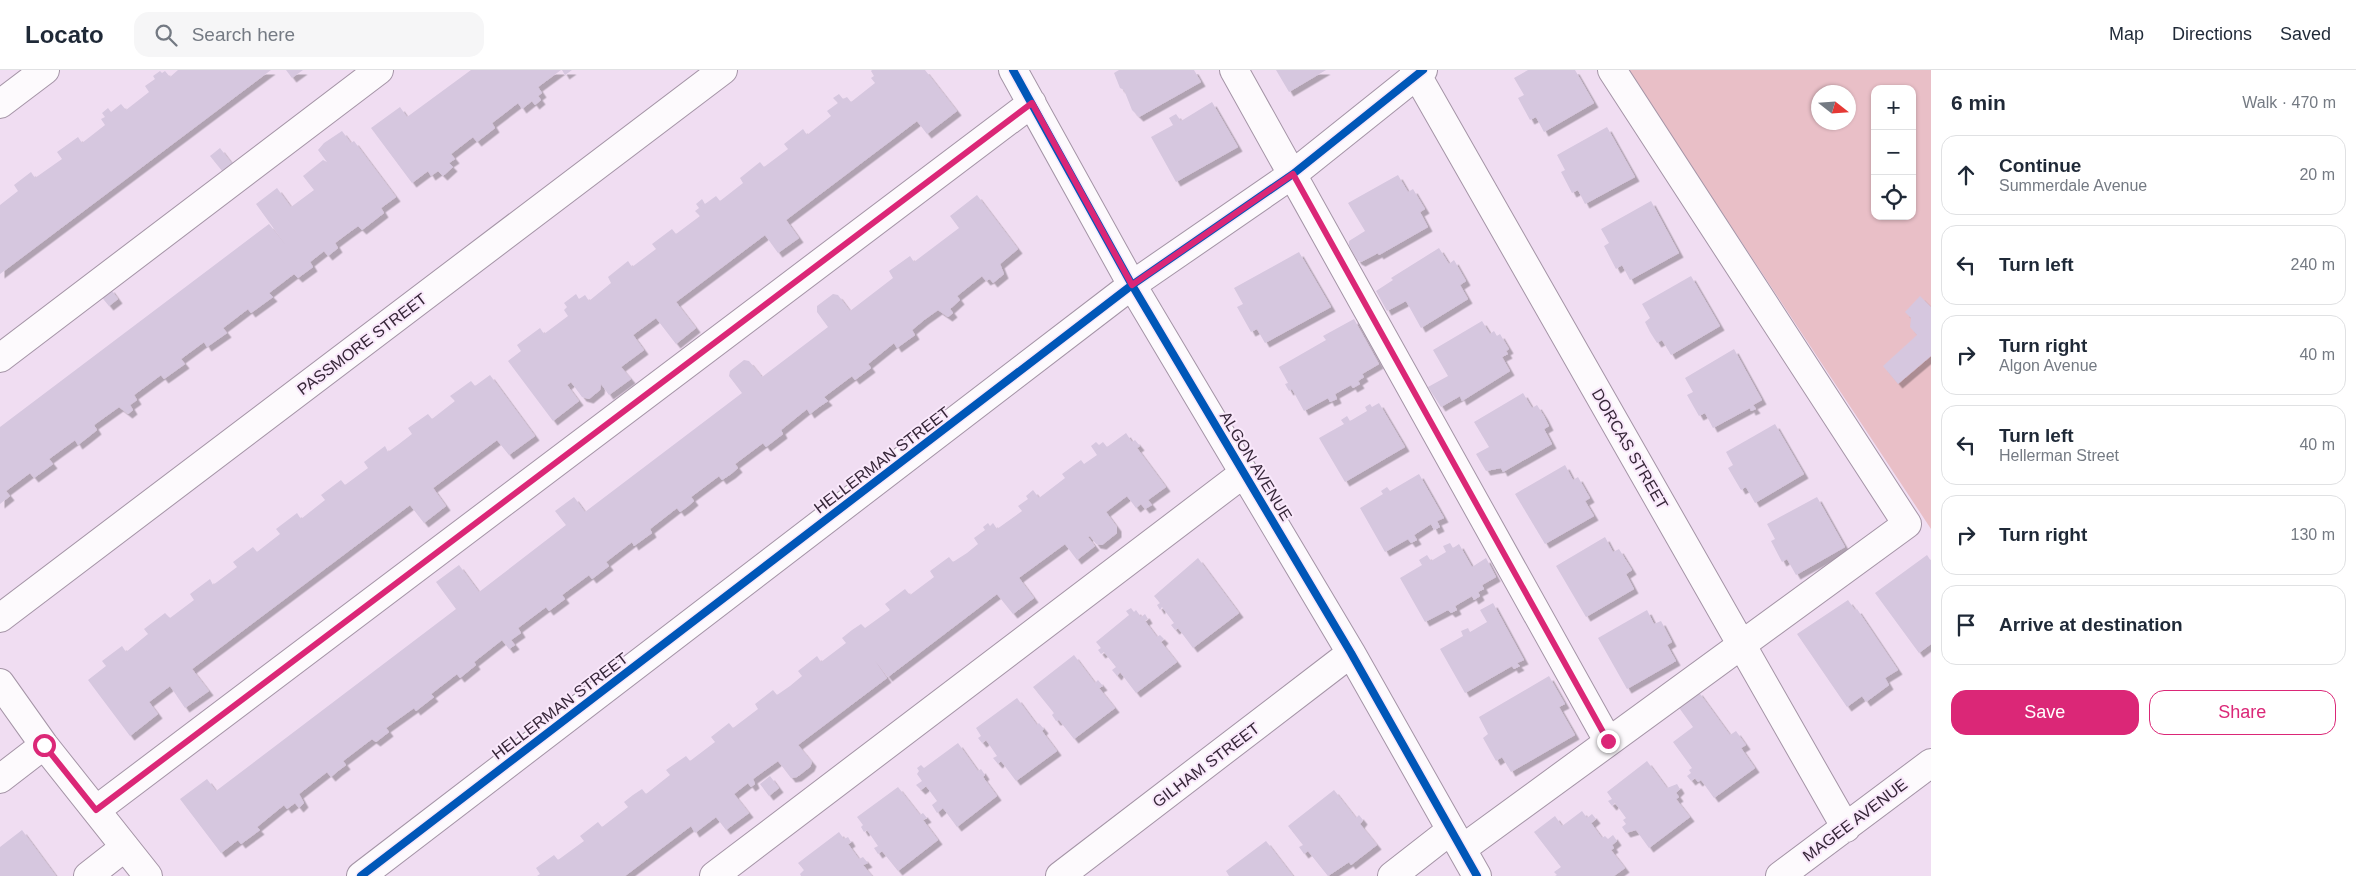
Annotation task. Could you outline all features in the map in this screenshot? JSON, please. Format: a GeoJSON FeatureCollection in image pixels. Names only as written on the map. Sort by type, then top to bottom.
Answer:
{"type":"FeatureCollection","features":[{"type":"Feature","properties":{"kind":"street"},"geometry":{"type":"LineString","coordinates":[[0,104],[44,70]]}},
{"type":"Feature","properties":{"kind":"street"},"geometry":{"type":"LineString","coordinates":[[0,358],[379,70]]}},
{"type":"Feature","properties":{"kind":"street","name":"PASSMORE STREET"},"geometry":{"type":"LineString","coordinates":[[0,618],[724,70]]}},
{"type":"Feature","properties":{"kind":"street","name":"ALGON AVENUE"},"geometry":{"type":"LineString","coordinates":[[1013,70],[1132,285],[1351,653],[1477,876]]}},
{"type":"Feature","properties":{"kind":"street"},"geometry":{"type":"LineString","coordinates":[[1234,70],[1608,741]]}},
{"type":"Feature","properties":{"kind":"street"},"geometry":{"type":"LineString","coordinates":[[1392,876],[1457,839],[1608,741],[1907,524],[1612,70]]}},
{"type":"Feature","properties":{"kind":"street","name":"HELLERMAN STREET"},"geometry":{"type":"LineString","coordinates":[[361,876],[1132,285],[1293,174],[1418,72]]}},
{"type":"Feature","properties":{"kind":"street","name":"DORCAS STREET"},"geometry":{"type":"LineString","coordinates":[[1418,72],[1846,828]]}},
{"type":"Feature","properties":{"kind":"street"},"geometry":{"type":"LineString","coordinates":[[96,810],[1032,103]]}},
{"type":"Feature","properties":{"kind":"street"},"geometry":{"type":"LineString","coordinates":[[714,876],[1244,473]]}},
{"type":"Feature","properties":{"kind":"street","name":"GILHAM STREET"},"geometry":{"type":"LineString","coordinates":[[1060,876],[1351,653]]}},
{"type":"Feature","properties":{"kind":"street"},"geometry":{"type":"LineString","coordinates":[[0,683],[44,745],[148,876]]}},
{"type":"Feature","properties":{"kind":"street"},"geometry":{"type":"LineString","coordinates":[[0,778],[44,745]]}},
{"type":"Feature","properties":{"kind":"street","name":"MAGEE AVENUE"},"geometry":{"type":"LineString","coordinates":[[1780,876],[1931,763]]}},
{"type":"Feature","properties":{"kind":"street"},"geometry":{"type":"LineString","coordinates":[[88,876],[125,847]]}},
{"type":"Feature","properties":{"kind":"shaded area"},"geometry":{"type":"Polygon","coordinates":[[[1628,70],[1931,70],[1931,529],[1628,70]]]}},
{"type":"Feature","properties":{"kind":"building"},"geometry":{"type":"Polygon","coordinates":[[[178,70],[271,70],[0,274],[0,205],[18,191],[14,185],[31,172],[35,178],[62,159],[57,152],[78,137],[82,143],[105,125],[101,119],[105,117],[102,113],[108,108],[111,112],[121,104],[126,110],[149,92],[145,86],[155,79],[153,76],[160,71],[162,73],[165,71],[170,77],[178,70]]]}},
{"type":"Feature","properties":{"kind":"building"},"geometry":{"type":"Polygon","coordinates":[[[286,70],[303,70],[292,78],[286,70]]]}},
{"type":"Feature","properties":{"kind":"building"},"geometry":{"type":"Polygon","coordinates":[[[471,70],[561,70],[538,87],[542,93],[538,96],[541,100],[535,105],[532,101],[522,109],[518,103],[492,123],[495,128],[477,142],[473,137],[451,154],[455,159],[449,163],[453,167],[443,176],[438,171],[431,176],[428,171],[412,183],[371,128],[400,107],[407,117],[471,70]]]}},
{"type":"Feature","properties":{"kind":"building"},"geometry":{"type":"Polygon","coordinates":[[[562,70],[572,70],[565,75],[562,70]]]}},
{"type":"Feature","properties":{"kind":"building"},"geometry":{"type":"Polygon","coordinates":[[[872,70],[925,70],[957,111],[927,134],[917,121],[786,220],[799,238],[778,253],[765,235],[676,302],[696,328],[676,344],[656,318],[633,335],[644,350],[621,367],[631,379],[609,395],[601,384],[600,390],[589,399],[582,397],[571,382],[567,385],[579,401],[553,421],[508,361],[521,351],[517,345],[540,328],[544,334],[568,316],[564,310],[567,307],[564,303],[576,294],[579,299],[585,295],[589,301],[611,283],[608,277],[628,261],[632,267],[656,249],[652,244],[672,229],[676,234],[700,216],[695,211],[699,208],[696,204],[702,199],[705,204],[716,196],[720,201],[743,183],[740,178],[760,162],[764,167],[788,149],[784,144],[803,129],[807,135],[831,116],[827,111],[838,103],[833,98],[839,94],[843,99],[847,97],[851,102],[875,83],[871,78],[874,76],[872,70]]]}},
{"type":"Feature","properties":{"kind":"building"},"geometry":{"type":"Polygon","coordinates":[[[1119,70],[1194,70],[1201,82],[1139,117],[1132,110],[1124,90],[1120,88],[1114,73],[1119,70]]]}},
{"type":"Feature","properties":{"kind":"building"},"geometry":{"type":"Polygon","coordinates":[[[1276,70],[1326,70],[1289,92],[1276,70]]]}},
{"type":"Feature","properties":{"kind":"building"},"geometry":{"type":"Polygon","coordinates":[[[1528,70],[1575,70],[1594,103],[1544,132],[1536,117],[1530,120],[1518,98],[1524,95],[1514,78],[1528,70]]]}},
{"type":"Feature","properties":{"kind":"building"},"geometry":{"type":"Polygon","coordinates":[[[1212,102],[1238,147],[1176,182],[1151,137],[1173,125],[1169,118],[1176,114],[1181,121],[1212,102]]]}},
{"type":"Feature","properties":{"kind":"building"},"geometry":{"type":"Polygon","coordinates":[[[1607,127],[1635,177],[1585,204],[1578,190],[1572,193],[1561,172],[1565,170],[1557,155],[1607,127]]]}},
{"type":"Feature","properties":{"kind":"building"},"geometry":{"type":"Polygon","coordinates":[[[342,131],[351,143],[354,141],[396,197],[381,208],[384,213],[362,230],[358,226],[335,243],[338,248],[328,256],[324,251],[310,262],[313,267],[298,278],[294,274],[269,293],[273,297],[251,313],[248,309],[223,328],[227,333],[207,347],[204,342],[181,359],[185,364],[164,379],[161,375],[134,395],[137,400],[130,405],[133,410],[128,414],[119,407],[94,425],[97,430],[78,445],[75,440],[49,459],[53,464],[34,478],[30,473],[6,491],[10,496],[0,504],[0,427],[269,224],[285,244],[256,204],[277,188],[291,207],[314,190],[303,176],[323,160],[327,162],[318,150],[324,143],[342,131]]]}},
{"type":"Feature","properties":{"kind":"building"},"geometry":{"type":"Polygon","coordinates":[[[220,148],[233,165],[223,172],[210,156],[220,148]]]}},
{"type":"Feature","properties":{"kind":"building"},"geometry":{"type":"Polygon","coordinates":[[[1398,175],[1408,192],[1413,189],[1425,209],[1420,212],[1428,227],[1379,255],[1378,253],[1361,262],[1357,260],[1349,245],[1349,241],[1365,231],[1348,203],[1398,175]]]}},
{"type":"Feature","properties":{"kind":"building"},"geometry":{"type":"Polygon","coordinates":[[[977,195],[1018,249],[1000,264],[1004,274],[993,283],[990,279],[986,281],[982,276],[957,296],[960,300],[950,309],[953,313],[948,317],[938,310],[924,320],[912,330],[915,335],[897,348],[894,343],[868,364],[871,368],[855,380],[852,376],[824,397],[828,401],[810,414],[807,409],[781,430],[783,434],[766,447],[763,443],[735,464],[738,468],[731,474],[722,480],[719,476],[691,497],[694,501],[687,507],[680,512],[677,508],[650,529],[652,533],[634,546],[632,542],[606,562],[609,566],[592,579],[589,575],[562,595],[565,599],[549,611],[546,607],[518,628],[521,633],[511,640],[515,645],[509,649],[502,640],[474,662],[476,665],[460,678],[457,674],[431,694],[434,697],[416,711],[414,708],[386,728],[389,732],[376,742],[372,739],[343,761],[346,765],[331,777],[327,772],[299,794],[304,803],[299,808],[295,803],[287,809],[284,805],[257,827],[260,830],[241,844],[238,840],[221,853],[180,799],[207,779],[216,791],[456,609],[436,582],[459,565],[479,592],[566,525],[555,511],[574,497],[585,512],[742,393],[729,376],[730,371],[744,360],[749,361],[762,377],[828,327],[817,312],[817,306],[833,294],[838,295],[850,311],[893,278],[889,271],[910,256],[914,262],[959,228],[950,216],[977,195]]]}},
{"type":"Feature","properties":{"kind":"building"},"geometry":{"type":"Polygon","coordinates":[[[1651,201],[1679,253],[1630,280],[1622,265],[1616,269],[1604,246],[1609,243],[1601,229],[1651,201]]]}},
{"type":"Feature","properties":{"kind":"building"},"geometry":{"type":"Polygon","coordinates":[[[1439,248],[1449,264],[1454,260],[1466,281],[1460,285],[1468,299],[1421,328],[1406,301],[1387,311],[1376,291],[1393,280],[1391,278],[1439,248]]]}},
{"type":"Feature","properties":{"kind":"building"},"geometry":{"type":"Polygon","coordinates":[[[1299,252],[1331,307],[1265,343],[1257,329],[1251,332],[1237,307],[1243,304],[1234,288],[1299,252]]]}},
{"type":"Feature","properties":{"kind":"building"},"geometry":{"type":"Polygon","coordinates":[[[1691,276],[1720,326],[1671,355],[1662,340],[1657,343],[1650,332],[1645,322],[1650,318],[1642,304],[1691,276]]]}},
{"type":"Feature","properties":{"kind":"building"},"geometry":{"type":"Polygon","coordinates":[[[110,288],[118,299],[109,306],[100,295],[110,288]]]}},
{"type":"Feature","properties":{"kind":"building"},"geometry":{"type":"Polygon","coordinates":[[[1920,296],[1931,307],[1931,356],[1898,384],[1883,366],[1917,335],[1910,327],[1911,318],[1905,312],[1920,296]]]}},
{"type":"Feature","properties":{"kind":"building"},"geometry":{"type":"Polygon","coordinates":[[[1354,319],[1379,364],[1362,374],[1364,377],[1358,381],[1360,384],[1353,388],[1351,385],[1335,394],[1337,399],[1330,402],[1328,398],[1304,411],[1292,389],[1289,391],[1285,384],[1288,383],[1279,367],[1326,340],[1323,336],[1354,319]]]}},
{"type":"Feature","properties":{"kind":"building"},"geometry":{"type":"Polygon","coordinates":[[[1482,321],[1490,334],[1494,331],[1497,336],[1500,334],[1509,349],[1506,351],[1508,354],[1502,357],[1510,371],[1462,401],[1460,396],[1441,407],[1428,387],[1448,376],[1433,350],[1482,321]]]}},
{"type":"Feature","properties":{"kind":"building"},"geometry":{"type":"Polygon","coordinates":[[[1734,349],[1762,400],[1753,405],[1756,409],[1751,411],[1750,408],[1713,428],[1705,413],[1699,416],[1687,395],[1693,392],[1685,378],[1734,349]]]}},
{"type":"Feature","properties":{"kind":"building"},"geometry":{"type":"Polygon","coordinates":[[[490,375],[535,436],[509,455],[497,440],[433,488],[446,506],[424,523],[410,505],[192,669],[209,691],[185,708],[170,686],[149,702],[158,714],[130,736],[88,680],[106,666],[102,661],[122,646],[126,652],[148,634],[144,629],[165,613],[170,618],[194,600],[190,594],[210,579],[213,585],[237,567],[233,562],[253,547],[257,552],[280,534],[276,529],[297,513],[301,519],[325,500],[321,495],[341,480],[345,485],[368,468],[364,462],[385,446],[388,452],[412,434],[408,428],[428,414],[432,419],[455,401],[450,396],[471,381],[475,386],[490,375]]]}},
{"type":"Feature","properties":{"kind":"building"},"geometry":{"type":"Polygon","coordinates":[[[1523,393],[1532,408],[1537,405],[1544,416],[1549,426],[1544,429],[1552,444],[1503,472],[1501,468],[1486,471],[1476,454],[1489,447],[1474,422],[1523,393]]]}},
{"type":"Feature","properties":{"kind":"building"},"geometry":{"type":"Polygon","coordinates":[[[1379,403],[1405,447],[1345,482],[1319,438],[1344,424],[1341,420],[1347,416],[1350,421],[1367,411],[1365,407],[1370,404],[1372,407],[1379,403]]]}},
{"type":"Feature","properties":{"kind":"building"},"geometry":{"type":"Polygon","coordinates":[[[1775,424],[1804,474],[1755,503],[1746,487],[1741,490],[1728,468],[1733,465],[1726,452],[1775,424]]]}},
{"type":"Feature","properties":{"kind":"building"},"geometry":{"type":"Polygon","coordinates":[[[1126,433],[1132,442],[1135,440],[1140,446],[1137,448],[1166,487],[1148,500],[1152,505],[1145,509],[1141,504],[1136,508],[1127,496],[1106,512],[1117,527],[1117,533],[1102,545],[1096,544],[1090,536],[1088,537],[1095,546],[1077,560],[1065,544],[1020,577],[1034,598],[1013,614],[997,594],[888,677],[875,661],[887,678],[798,745],[812,762],[810,767],[797,777],[791,778],[778,761],[753,779],[755,784],[751,787],[748,783],[734,794],[749,813],[726,830],[716,817],[695,833],[691,826],[625,876],[537,876],[540,874],[536,868],[554,855],[558,860],[584,841],[580,836],[598,822],[602,827],[628,807],[624,802],[633,795],[642,789],[646,794],[670,775],[666,770],[686,756],[690,761],[715,742],[711,737],[729,723],[733,728],[758,709],[755,704],[773,690],[777,695],[790,686],[802,676],[798,671],[817,656],[821,662],[846,643],[842,638],[852,630],[861,624],[865,628],[890,610],[885,604],[905,589],[910,595],[934,577],[930,571],[949,557],[953,562],[967,553],[978,544],[974,538],[985,530],[983,527],[988,523],[990,526],[993,523],[997,529],[1022,511],[1018,506],[1028,499],[1026,496],[1033,490],[1039,498],[1065,478],[1062,474],[1081,460],[1084,464],[1097,455],[1091,446],[1096,442],[1099,445],[1103,442],[1107,447],[1126,433]]]}},
{"type":"Feature","properties":{"kind":"building"},"geometry":{"type":"Polygon","coordinates":[[[1565,465],[1573,480],[1578,477],[1590,498],[1585,501],[1594,516],[1545,544],[1515,494],[1565,465]]]}},
{"type":"Feature","properties":{"kind":"building"},"geometry":{"type":"Polygon","coordinates":[[[1419,474],[1444,518],[1437,521],[1440,527],[1434,530],[1431,524],[1414,535],[1417,540],[1411,543],[1408,539],[1385,552],[1360,508],[1383,494],[1381,491],[1387,487],[1390,491],[1419,474]]]}},
{"type":"Feature","properties":{"kind":"building"},"geometry":{"type":"Polygon","coordinates":[[[1817,497],[1845,547],[1796,575],[1787,559],[1782,562],[1771,541],[1775,539],[1767,524],[1817,497]]]}},
{"type":"Feature","properties":{"kind":"building"},"geometry":{"type":"Polygon","coordinates":[[[1605,537],[1613,552],[1619,549],[1632,570],[1626,574],[1634,589],[1586,617],[1556,566],[1605,537]]]}},
{"type":"Feature","properties":{"kind":"building"},"geometry":{"type":"Polygon","coordinates":[[[1450,543],[1453,548],[1459,544],[1472,567],[1486,558],[1496,577],[1482,585],[1484,589],[1478,592],[1480,596],[1474,600],[1472,596],[1455,606],[1457,610],[1451,613],[1448,610],[1425,622],[1400,578],[1422,565],[1419,560],[1427,555],[1431,561],[1446,552],[1443,546],[1450,543]]]}},
{"type":"Feature","properties":{"kind":"building"},"geometry":{"type":"Polygon","coordinates":[[[1927,555],[1931,561],[1931,644],[1919,653],[1875,593],[1927,555]]]}},
{"type":"Feature","properties":{"kind":"building"},"geometry":{"type":"Polygon","coordinates":[[[1198,558],[1239,613],[1193,648],[1178,628],[1175,630],[1171,625],[1174,623],[1162,607],[1160,610],[1157,605],[1160,603],[1154,596],[1198,558]]]}},
{"type":"Feature","properties":{"kind":"building"},"geometry":{"type":"Polygon","coordinates":[[[1848,600],[1855,610],[1857,609],[1898,670],[1885,678],[1889,685],[1866,702],[1862,696],[1847,707],[1797,634],[1848,600]]]}},
{"type":"Feature","properties":{"kind":"building"},"geometry":{"type":"Polygon","coordinates":[[[1493,603],[1524,660],[1517,663],[1520,666],[1514,669],[1512,666],[1465,693],[1440,649],[1463,636],[1461,631],[1468,628],[1470,632],[1487,622],[1480,610],[1493,603]]]}},
{"type":"Feature","properties":{"kind":"building"},"geometry":{"type":"Polygon","coordinates":[[[1131,608],[1134,612],[1136,610],[1141,617],[1145,614],[1148,619],[1145,621],[1157,637],[1160,635],[1164,639],[1161,642],[1177,662],[1136,693],[1120,672],[1117,676],[1112,670],[1116,667],[1104,652],[1101,654],[1098,650],[1101,648],[1096,642],[1129,615],[1126,611],[1131,608]]]}},
{"type":"Feature","properties":{"kind":"building"},"geometry":{"type":"Polygon","coordinates":[[[1647,610],[1654,624],[1661,621],[1672,642],[1667,645],[1676,661],[1627,689],[1598,638],[1647,610]]]}},
{"type":"Feature","properties":{"kind":"building"},"geometry":{"type":"Polygon","coordinates":[[[1074,655],[1095,683],[1098,680],[1103,686],[1099,688],[1115,708],[1074,739],[1059,720],[1056,721],[1052,715],[1054,713],[1033,687],[1074,655]]]}},
{"type":"Feature","properties":{"kind":"building"},"geometry":{"type":"Polygon","coordinates":[[[1549,676],[1565,704],[1559,707],[1575,735],[1511,772],[1502,757],[1496,761],[1483,738],[1488,734],[1479,717],[1549,676]]]}},
{"type":"Feature","properties":{"kind":"building"},"geometry":{"type":"Polygon","coordinates":[[[1698,691],[1730,735],[1736,731],[1746,745],[1741,748],[1755,768],[1714,798],[1701,780],[1698,782],[1695,778],[1691,781],[1687,776],[1691,773],[1689,770],[1692,768],[1673,742],[1693,727],[1677,705],[1698,691]]]}},
{"type":"Feature","properties":{"kind":"building"},"geometry":{"type":"Polygon","coordinates":[[[1017,698],[1037,725],[1039,723],[1044,729],[1042,731],[1057,751],[1016,781],[1001,761],[998,764],[993,758],[997,756],[986,740],[982,743],[978,738],[981,736],[976,728],[1017,698]]]}},
{"type":"Feature","properties":{"kind":"building"},"geometry":{"type":"Polygon","coordinates":[[[958,743],[978,771],[981,769],[985,775],[983,777],[997,796],[957,827],[943,808],[937,813],[932,805],[937,801],[926,786],[921,790],[916,785],[922,781],[917,774],[919,771],[917,768],[921,765],[924,768],[958,743]]]}},
{"type":"Feature","properties":{"kind":"building"},"geometry":{"type":"Polygon","coordinates":[[[1647,761],[1667,788],[1677,784],[1680,789],[1676,793],[1679,797],[1676,799],[1690,817],[1649,848],[1636,830],[1626,833],[1622,827],[1626,824],[1623,820],[1626,818],[1615,803],[1612,806],[1608,801],[1612,799],[1607,792],[1647,761]]]}},
{"type":"Feature","properties":{"kind":"building"},"geometry":{"type":"Polygon","coordinates":[[[770,776],[779,788],[769,796],[760,784],[770,776]]]}},
{"type":"Feature","properties":{"kind":"building"},"geometry":{"type":"Polygon","coordinates":[[[898,787],[920,815],[923,813],[927,818],[923,820],[938,840],[898,871],[882,851],[878,854],[874,848],[878,846],[867,830],[864,832],[861,827],[863,825],[857,817],[898,787]]]}},
{"type":"Feature","properties":{"kind":"building"},"geometry":{"type":"Polygon","coordinates":[[[1334,790],[1356,818],[1359,815],[1363,820],[1360,824],[1377,845],[1351,865],[1349,862],[1328,876],[1308,851],[1304,854],[1299,847],[1303,845],[1288,826],[1334,790]]]}},
{"type":"Feature","properties":{"kind":"building"},"geometry":{"type":"Polygon","coordinates":[[[1582,811],[1587,818],[1592,814],[1596,819],[1591,823],[1602,838],[1605,836],[1608,839],[1613,835],[1617,841],[1612,845],[1614,848],[1611,850],[1625,868],[1614,876],[1555,876],[1557,875],[1554,872],[1561,867],[1534,832],[1555,816],[1562,826],[1582,811]]]}},
{"type":"Feature","properties":{"kind":"building"},"geometry":{"type":"Polygon","coordinates":[[[22,830],[56,876],[0,876],[0,847],[22,830]]]}},
{"type":"Feature","properties":{"kind":"building"},"geometry":{"type":"Polygon","coordinates":[[[839,832],[844,839],[848,837],[851,842],[848,844],[859,859],[863,857],[868,863],[863,865],[872,876],[801,876],[800,874],[804,870],[798,863],[839,832]]]}},
{"type":"Feature","properties":{"kind":"building"},"geometry":{"type":"Polygon","coordinates":[[[1266,841],[1293,876],[1229,876],[1226,871],[1266,841]]]}},
{"type":"Feature","properties":{"kind":"cycle path"},"geometry":{"type":"LineString","coordinates":[[1013,70],[1132,285],[1351,653],[1477,876]]}},
{"type":"Feature","properties":{"kind":"cycle path"},"geometry":{"type":"LineString","coordinates":[[361,876],[1132,285],[1293,174],[1423,70]]}},
{"type":"Feature","properties":{"kind":"route"},"geometry":{"type":"LineString","coordinates":[[44,745],[96,810],[1032,103],[1132,285],[1293,174],[1608,741]]}}]}
